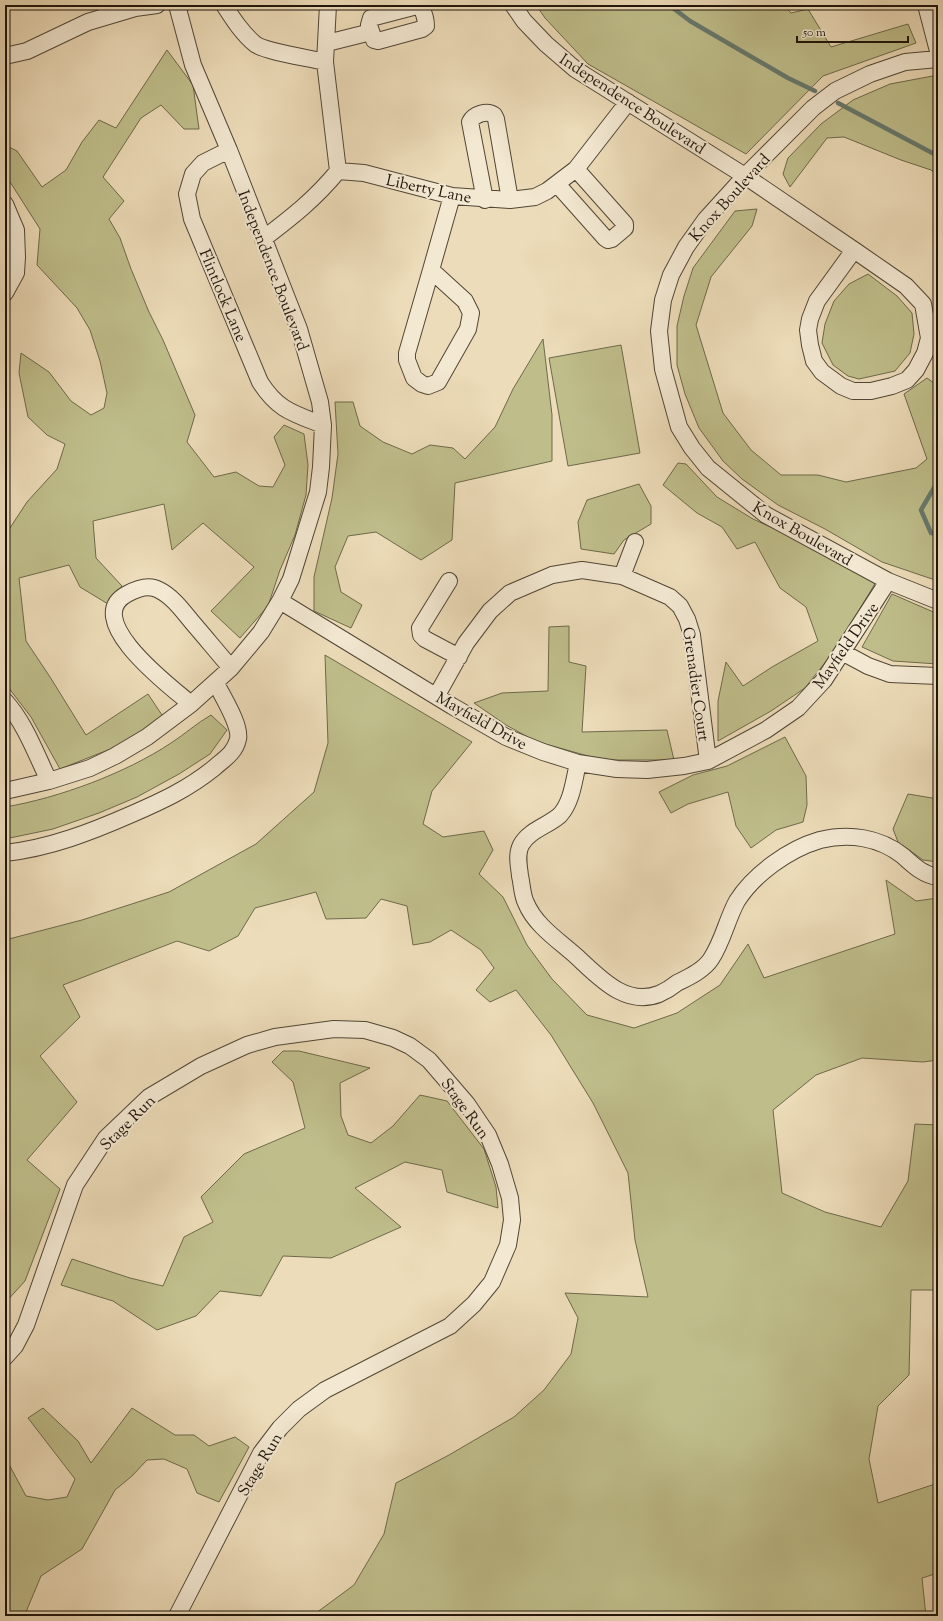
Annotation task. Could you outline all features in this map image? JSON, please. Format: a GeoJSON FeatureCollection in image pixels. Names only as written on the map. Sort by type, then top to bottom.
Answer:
{"type":"FeatureCollection","features":[{"type":"Feature","properties":{"kind":"street"},"geometry":{"type":"LineString","coordinates":[[5,56],[27,51],[88,22],[135,8],[157,5]]}},
{"type":"Feature","properties":{"kind":"street","name":"Independence Boulevard"},"geometry":{"type":"LineString","coordinates":[[5,791],[90,768],[115,756],[147,737],[216,683],[231,668],[261,632],[280,601],[291,579],[318,492],[323,425],[320,402],[299,328],[229,150],[193,65],[177,5]]}},
{"type":"Feature","properties":{"kind":"street"},"geometry":{"type":"LineString","coordinates":[[224,5],[243,32],[257,45],[268,49],[325,62]]}},
{"type":"Feature","properties":{"kind":"street"},"geometry":{"type":"LineString","coordinates":[[263,239],[305,207],[324,189],[338,171],[325,62],[328,5]]}},
{"type":"Feature","properties":{"kind":"street","name":"Independence Boulevard"},"geometry":{"type":"LineString","coordinates":[[513,5],[524,21],[546,44],[575,69],[745,176],[854,250]]}},
{"type":"Feature","properties":{"kind":"street"},"geometry":{"type":"LineString","coordinates":[[926,5],[938,51]]}},
{"type":"Feature","properties":{"kind":"street"},"geometry":{"type":"LineString","coordinates":[[327,43],[371,32]]}},
{"type":"Feature","properties":{"kind":"street","name":"Knox Boulevard"},"geometry":{"type":"LineString","coordinates":[[938,59],[905,62],[870,74],[835,91],[813,108],[745,176],[706,219],[686,246],[670,275],[663,300],[659,331],[663,369],[680,427],[692,448],[708,468],[766,515],[888,581],[938,600]]}},
{"type":"Feature","properties":{"kind":"street","name":"Liberty Lane"},"geometry":{"type":"LineString","coordinates":[[338,171],[364,173],[452,196],[485,200],[510,200],[535,197],[576,169],[628,102]]}},
{"type":"Feature","properties":{"kind":"street"},"geometry":{"type":"LineString","coordinates":[[485,200],[470,122],[475,115],[488,112],[494,115],[496,119],[510,200]]}},
{"type":"Feature","properties":{"kind":"street","name":"Flintlock Lane"},"geometry":{"type":"LineString","coordinates":[[229,150],[203,163],[192,174],[187,194],[192,219],[260,382],[269,396],[280,406],[290,412],[323,425]]}},
{"type":"Feature","properties":{"kind":"street"},"geometry":{"type":"LineString","coordinates":[[556,184],[605,238],[608,240],[612,239],[625,228],[625,224],[576,169]]}},
{"type":"Feature","properties":{"kind":"street"},"geometry":{"type":"LineString","coordinates":[[431,270],[466,301],[471,313],[468,329],[438,382],[428,386],[422,384],[414,378],[407,360],[407,353],[452,196]]}},
{"type":"Feature","properties":{"kind":"street"},"geometry":{"type":"LineString","coordinates":[[5,204],[16,230],[18,257],[16,273],[5,293]]}},
{"type":"Feature","properties":{"kind":"street"},"geometry":{"type":"LineString","coordinates":[[854,250],[906,286],[923,304],[929,338],[925,353],[916,370],[907,380],[892,386],[871,391],[852,391],[841,386],[822,372],[814,361],[808,330],[810,319],[817,301],[854,250]]}},
{"type":"Feature","properties":{"kind":"street"},"geometry":{"type":"LineString","coordinates":[[622,576],[635,542]]}},
{"type":"Feature","properties":{"kind":"street","name":"Grenadier Court"},"geometry":{"type":"LineString","coordinates":[[437,695],[466,643],[490,611],[510,593],[552,575],[582,570],[622,576],[670,597],[680,606],[687,619],[692,635],[708,761]]}},
{"type":"Feature","properties":{"kind":"street"},"geometry":{"type":"LineString","coordinates":[[449,581],[420,628],[421,635],[425,639],[459,657]]}},
{"type":"Feature","properties":{"kind":"street","name":"Mayfield Drive"},"geometry":{"type":"LineString","coordinates":[[280,601],[437,695],[452,706],[506,737],[543,752],[578,763],[617,769],[647,770],[684,766],[708,761],[766,730],[798,708],[824,680],[888,581]]}},
{"type":"Feature","properties":{"kind":"street"},"geometry":{"type":"LineString","coordinates":[[191,704],[141,660],[123,640],[113,613],[118,601],[126,595],[143,588],[159,589],[176,603],[231,668]]}},
{"type":"Feature","properties":{"kind":"street"},"geometry":{"type":"LineString","coordinates":[[842,652],[868,666],[890,674],[938,676]]}},
{"type":"Feature","properties":{"kind":"street"},"geometry":{"type":"LineString","coordinates":[[5,853],[52,845],[97,830],[172,797],[212,770],[234,751],[239,737],[233,716],[216,683]]}},
{"type":"Feature","properties":{"kind":"street"},"geometry":{"type":"LineString","coordinates":[[5,701],[12,708],[21,724],[49,780]]}},
{"type":"Feature","properties":{"kind":"street"},"geometry":{"type":"LineString","coordinates":[[578,763],[568,805],[559,815],[545,826],[530,834],[522,844],[518,861],[525,902],[532,915],[543,927],[613,989],[630,996],[642,998],[660,994],[697,972],[710,960],[724,934],[737,901],[757,876],[779,859],[818,841],[839,836],[857,836],[873,840],[902,855],[916,869],[938,877]]}},
{"type":"Feature","properties":{"kind":"street","name":"Stage Run"},"geometry":{"type":"LineString","coordinates":[[5,1357],[15,1346],[26,1325],[75,1185],[106,1138],[149,1096],[201,1066],[247,1045],[275,1037],[334,1029],[365,1030],[393,1038],[410,1046],[429,1060],[467,1104],[488,1135],[500,1164],[510,1198],[512,1220],[508,1245],[492,1282],[474,1304],[450,1326],[325,1390],[299,1409],[280,1428],[262,1453],[177,1616]]}},
{"type":"Feature","properties":{"kind":"shaded area"},"geometry":{"type":"Polygon","coordinates":[[[536,5],[784,5],[791,13],[808,9],[831,47],[908,24],[916,43],[823,76],[746,154],[588,64],[545,18],[536,5]]]}},
{"type":"Feature","properties":{"kind":"shaded area"},"geometry":{"type":"Polygon","coordinates":[[[167,50],[193,85],[199,129],[184,129],[161,105],[141,118],[103,177],[124,201],[109,219],[120,238],[149,312],[163,340],[195,415],[187,442],[214,477],[236,472],[259,486],[273,487],[285,465],[274,437],[284,425],[304,434],[308,465],[306,495],[295,535],[280,570],[268,606],[240,638],[211,611],[254,567],[203,523],[172,550],[164,504],[93,521],[96,558],[122,586],[108,604],[80,587],[69,565],[19,578],[26,641],[86,735],[148,694],[164,718],[118,746],[60,769],[31,717],[5,683],[5,532],[8,531],[27,502],[57,469],[65,444],[47,435],[28,417],[19,373],[21,353],[49,372],[71,401],[91,415],[104,408],[107,393],[100,361],[90,330],[77,308],[37,265],[40,229],[5,174],[5,145],[17,151],[42,187],[66,170],[82,142],[99,120],[116,128],[167,50]]]}},
{"type":"Feature","properties":{"kind":"shaded area"},"geometry":{"type":"Polygon","coordinates":[[[938,75],[938,176],[931,170],[901,160],[844,137],[827,138],[790,187],[783,174],[788,158],[821,124],[853,100],[890,84],[938,75]]]}},
{"type":"Feature","properties":{"kind":"shaded area"},"geometry":{"type":"Polygon","coordinates":[[[757,209],[752,226],[711,277],[696,325],[723,413],[751,450],[781,475],[818,475],[846,482],[916,468],[927,459],[904,394],[927,378],[938,386],[938,581],[882,562],[825,529],[778,505],[742,479],[723,461],[699,428],[685,394],[677,365],[677,326],[684,296],[693,268],[735,211],[757,209]]]}},
{"type":"Feature","properties":{"kind":"shaded area"},"geometry":{"type":"Polygon","coordinates":[[[868,274],[897,296],[912,313],[914,334],[910,353],[895,371],[859,379],[848,376],[833,365],[822,343],[825,324],[834,301],[849,284],[868,274]]]}},
{"type":"Feature","properties":{"kind":"shaded area"},"geometry":{"type":"Polygon","coordinates":[[[543,339],[552,415],[552,461],[455,483],[452,540],[421,560],[376,532],[348,536],[335,567],[341,592],[362,605],[351,628],[314,611],[314,577],[332,498],[338,454],[335,402],[353,402],[360,426],[383,442],[412,454],[430,445],[453,448],[465,459],[495,427],[513,389],[543,339]]]}},
{"type":"Feature","properties":{"kind":"shaded area"},"geometry":{"type":"Polygon","coordinates":[[[621,345],[640,453],[568,466],[549,358],[621,345]]]}},
{"type":"Feature","properties":{"kind":"shaded area"},"geometry":{"type":"Polygon","coordinates":[[[678,463],[686,464],[717,497],[753,519],[879,577],[835,650],[805,688],[771,711],[718,741],[718,701],[726,662],[743,686],[772,667],[818,641],[806,607],[780,588],[755,542],[737,549],[722,527],[697,513],[663,485],[678,463]]]}},
{"type":"Feature","properties":{"kind":"shaded area"},"geometry":{"type":"Polygon","coordinates":[[[639,484],[651,506],[651,524],[624,540],[614,554],[581,549],[578,522],[587,500],[639,484]]]}},
{"type":"Feature","properties":{"kind":"shaded area"},"geometry":{"type":"Polygon","coordinates":[[[892,594],[938,614],[938,664],[893,661],[862,647],[892,594]]]}},
{"type":"Feature","properties":{"kind":"shaded area"},"geometry":{"type":"Polygon","coordinates":[[[569,626],[569,662],[586,666],[582,732],[667,730],[674,760],[602,760],[535,741],[506,725],[474,703],[502,693],[548,691],[549,627],[569,626]]]}},
{"type":"Feature","properties":{"kind":"shaded area"},"geometry":{"type":"Polygon","coordinates":[[[325,655],[472,742],[432,791],[423,824],[443,837],[484,831],[493,850],[479,874],[503,897],[527,945],[552,979],[587,1015],[634,1028],[677,1013],[720,985],[748,944],[764,978],[895,934],[886,880],[916,901],[938,898],[938,1060],[923,1062],[862,1058],[816,1075],[773,1110],[782,1193],[825,1212],[881,1227],[908,1181],[915,1124],[938,1125],[938,1290],[911,1290],[909,1375],[878,1406],[869,1459],[878,1503],[938,1483],[938,1573],[922,1578],[926,1616],[312,1616],[354,1585],[384,1534],[396,1483],[449,1455],[514,1417],[544,1390],[571,1354],[578,1318],[565,1293],[648,1297],[635,1240],[628,1173],[593,1103],[551,1035],[516,990],[490,1002],[476,990],[494,968],[481,950],[451,930],[430,942],[413,945],[407,906],[381,899],[366,918],[326,919],[316,892],[255,908],[238,936],[209,951],[177,941],[63,985],[80,1017],[40,1056],[77,1102],[27,1160],[60,1189],[25,1281],[5,1303],[5,940],[82,920],[169,892],[256,844],[314,792],[328,743],[325,655]]]}},
{"type":"Feature","properties":{"kind":"shaded area"},"geometry":{"type":"Polygon","coordinates":[[[211,715],[227,730],[210,754],[179,774],[137,797],[99,813],[53,829],[5,839],[5,807],[26,803],[69,791],[113,774],[153,754],[176,740],[211,715]]]}},
{"type":"Feature","properties":{"kind":"shaded area"},"geometry":{"type":"Polygon","coordinates":[[[785,737],[806,776],[807,805],[803,822],[776,830],[751,848],[736,826],[728,792],[688,804],[671,813],[659,792],[693,775],[727,766],[785,737]]]}},
{"type":"Feature","properties":{"kind":"shaded area"},"geometry":{"type":"Polygon","coordinates":[[[908,794],[938,799],[938,862],[923,860],[898,842],[893,829],[908,794]]]}},
{"type":"Feature","properties":{"kind":"shaded area"},"geometry":{"type":"Polygon","coordinates":[[[283,1051],[299,1051],[370,1068],[340,1083],[341,1116],[348,1135],[371,1143],[393,1126],[420,1095],[447,1101],[484,1149],[496,1187],[498,1208],[447,1192],[442,1170],[405,1162],[355,1188],[401,1227],[331,1258],[283,1256],[261,1296],[220,1291],[196,1316],[157,1330],[113,1301],[61,1285],[72,1259],[130,1278],[163,1286],[184,1237],[213,1222],[201,1197],[244,1154],[305,1128],[293,1082],[272,1062],[283,1051]]]}},
{"type":"Feature","properties":{"kind":"shaded area"},"geometry":{"type":"Polygon","coordinates":[[[43,1408],[78,1441],[91,1463],[132,1408],[175,1435],[194,1435],[209,1446],[235,1437],[249,1447],[219,1502],[197,1493],[187,1469],[164,1459],[147,1460],[132,1476],[115,1490],[82,1549],[41,1576],[26,1612],[21,1616],[5,1616],[5,1536],[7,1531],[5,1527],[5,1457],[26,1496],[48,1500],[67,1497],[75,1479],[28,1418],[43,1408]]]}},
{"type":"Feature","properties":{"kind":"waterway"},"geometry":{"type":"LineString","coordinates":[[669,5],[690,21],[788,78],[815,91]]}},
{"type":"Feature","properties":{"kind":"waterway"},"geometry":{"type":"LineString","coordinates":[[838,103],[938,156]]}},
{"type":"Feature","properties":{"kind":"waterway"},"geometry":{"type":"LineString","coordinates":[[938,481],[921,510],[931,533],[938,534]]}}]}
